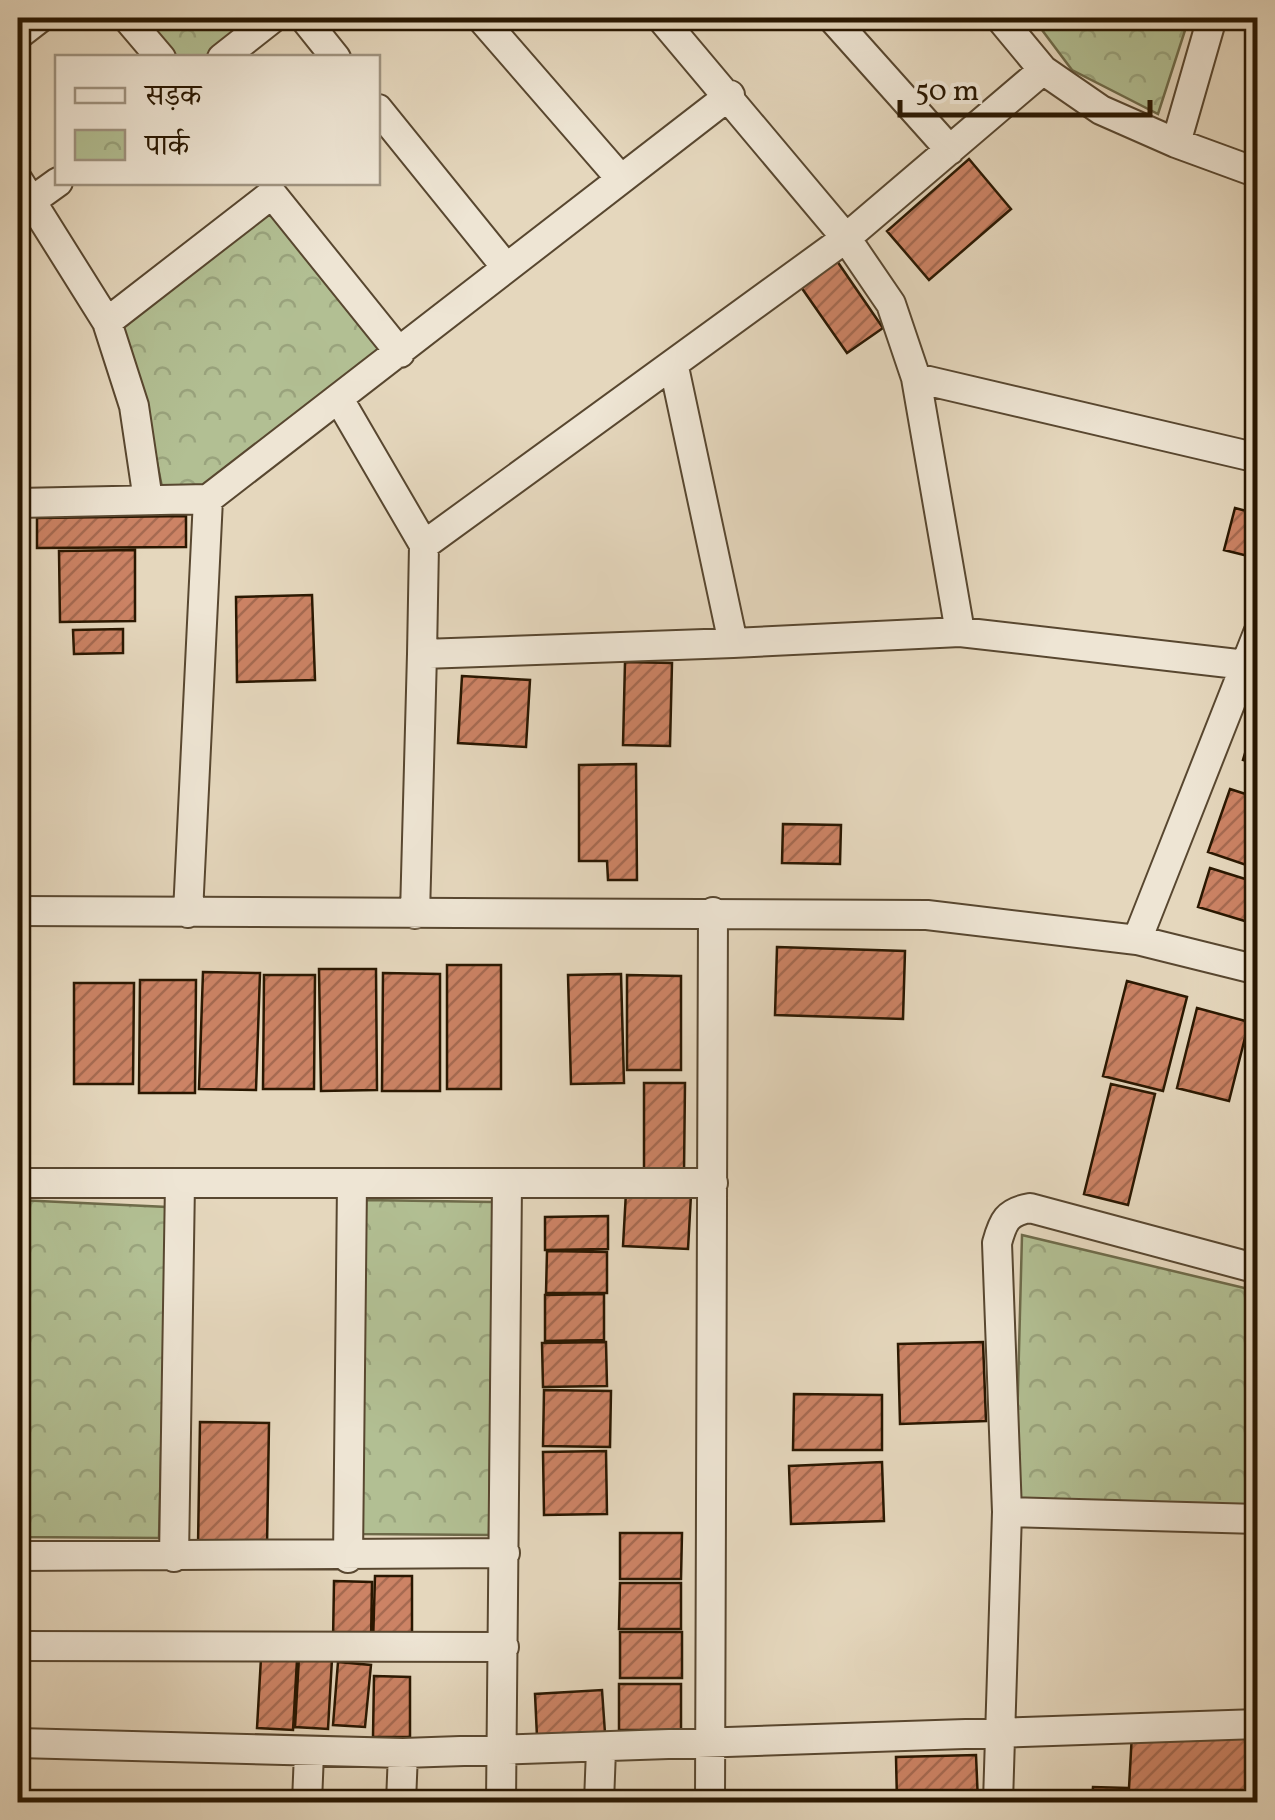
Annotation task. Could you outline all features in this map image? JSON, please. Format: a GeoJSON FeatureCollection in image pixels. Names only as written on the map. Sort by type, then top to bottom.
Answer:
{"type":"FeatureCollection","features":[{"type":"Feature","properties":{"kind":"street"},"geometry":{"type":"LineString","coordinates":[[18,35],[40,18]]}},
{"type":"Feature","properties":{"kind":"street"},"geometry":{"type":"LineString","coordinates":[[127,18],[158,55]]}},
{"type":"Feature","properties":{"kind":"street"},"geometry":{"type":"LineString","coordinates":[[226,55],[273,18]]}},
{"type":"Feature","properties":{"kind":"street"},"geometry":{"type":"LineString","coordinates":[[304,18],[334,55]]}},
{"type":"Feature","properties":{"kind":"street"},"geometry":{"type":"LineString","coordinates":[[480,18],[620,178]]}},
{"type":"Feature","properties":{"kind":"street"},"geometry":{"type":"LineString","coordinates":[[662,18],[846,238],[892,304],[916,378],[960,632]]}},
{"type":"Feature","properties":{"kind":"street"},"geometry":{"type":"LineString","coordinates":[[832,18],[950,150]]}},
{"type":"Feature","properties":{"kind":"street"},"geometry":{"type":"LineString","coordinates":[[1000,18],[1042,70],[1101,110],[1258,174]]}},
{"type":"Feature","properties":{"kind":"street"},"geometry":{"type":"LineString","coordinates":[[1176,143],[1212,18]]}},
{"type":"Feature","properties":{"kind":"street"},"geometry":{"type":"LineString","coordinates":[[424,546],[846,238],[1042,70]]}},
{"type":"Feature","properties":{"kind":"street"},"geometry":{"type":"LineString","coordinates":[[18,503],[208,499],[400,353],[504,266],[730,95]]}},
{"type":"Feature","properties":{"kind":"street"},"geometry":{"type":"LineString","coordinates":[[380,111],[504,266]]}},
{"type":"Feature","properties":{"kind":"street"},"geometry":{"type":"LineString","coordinates":[[55,183],[25,190],[107,322],[134,406],[148,500]]}},
{"type":"Feature","properties":{"kind":"street"},"geometry":{"type":"LineString","coordinates":[[107,322],[268,188],[400,353]]}},
{"type":"Feature","properties":{"kind":"street"},"geometry":{"type":"LineString","coordinates":[[674,367],[733,644]]}},
{"type":"Feature","properties":{"kind":"street"},"geometry":{"type":"LineString","coordinates":[[916,378],[1258,458]]}},
{"type":"Feature","properties":{"kind":"street"},"geometry":{"type":"LineString","coordinates":[[339,400],[424,546],[415,914]]}},
{"type":"Feature","properties":{"kind":"street"},"geometry":{"type":"LineString","coordinates":[[188,912],[208,499]]}},
{"type":"Feature","properties":{"kind":"street"},"geometry":{"type":"LineString","coordinates":[[422,654],[960,632],[1246,665]]}},
{"type":"Feature","properties":{"kind":"street"},"geometry":{"type":"LineString","coordinates":[[1137,940],[1258,633]]}},
{"type":"Feature","properties":{"kind":"street"},"geometry":{"type":"LineString","coordinates":[[18,911],[928,915],[1137,940],[1258,970]]}},
{"type":"Feature","properties":{"kind":"street"},"geometry":{"type":"LineString","coordinates":[[710,1802],[713,912]]}},
{"type":"Feature","properties":{"kind":"street"},"geometry":{"type":"LineString","coordinates":[[18,1183],[713,1184]]}},
{"type":"Feature","properties":{"kind":"street"},"geometry":{"type":"LineString","coordinates":[[348,1558],[352,1183]]}},
{"type":"Feature","properties":{"kind":"street"},"geometry":{"type":"LineString","coordinates":[[174,1556],[180,1184]]}},
{"type":"Feature","properties":{"kind":"street"},"geometry":{"type":"LineString","coordinates":[[501,1802],[507,1184]]}},
{"type":"Feature","properties":{"kind":"street"},"geometry":{"type":"LineString","coordinates":[[998,1802],[1007,1512],[997,1243],[1002,1223],[1012,1212],[1030,1208],[1258,1269]]}},
{"type":"Feature","properties":{"kind":"street"},"geometry":{"type":"LineString","coordinates":[[1007,1512],[1258,1519]]}},
{"type":"Feature","properties":{"kind":"street"},"geometry":{"type":"LineString","coordinates":[[18,1556],[348,1558],[505,1554]]}},
{"type":"Feature","properties":{"kind":"street"},"geometry":{"type":"LineString","coordinates":[[18,1646],[504,1647]]}},
{"type":"Feature","properties":{"kind":"street"},"geometry":{"type":"LineString","coordinates":[[18,1744],[403,1754],[1258,1724]]}},
{"type":"Feature","properties":{"kind":"street"},"geometry":{"type":"LineString","coordinates":[[598,1802],[601,1750]]}},
{"type":"Feature","properties":{"kind":"street"},"geometry":{"type":"LineString","coordinates":[[307,1802],[309,1753]]}},
{"type":"Feature","properties":{"kind":"street"},"geometry":{"type":"LineString","coordinates":[[401,1802],[403,1754]]}},
{"type":"Feature","properties":{"kind":"green space"},"geometry":{"type":"Polygon","coordinates":[[[143,18],[253,18],[209,55],[174,55],[143,18]]]}},
{"type":"Feature","properties":{"kind":"green space"},"geometry":{"type":"Polygon","coordinates":[[[1033,18],[1189,18],[1158,114],[1072,70],[1033,18]]]}},
{"type":"Feature","properties":{"kind":"green space"},"geometry":{"type":"Polygon","coordinates":[[[273,204],[389,351],[204,493],[163,492],[146,408],[116,326],[273,204]]]}},
{"type":"Feature","properties":{"kind":"green space"},"geometry":{"type":"Polygon","coordinates":[[[18,1200],[167,1207],[159,1538],[18,1537],[18,1200]]]}},
{"type":"Feature","properties":{"kind":"green space"},"geometry":{"type":"Polygon","coordinates":[[[366,1200],[493,1202],[489,1535],[361,1534],[366,1200]]]}},
{"type":"Feature","properties":{"kind":"green space"},"geometry":{"type":"Polygon","coordinates":[[[1022,1235],[1257,1291],[1257,1507],[1015,1503],[1022,1235]]]}},
{"type":"Feature","properties":{"kind":"building"},"geometry":{"type":"Polygon","coordinates":[[[969,159],[1011,209],[929,280],[887,231],[969,159]]]}},
{"type":"Feature","properties":{"kind":"building"},"geometry":{"type":"Polygon","coordinates":[[[837,261],[883,328],[847,353],[801,287],[837,261]]]}},
{"type":"Feature","properties":{"kind":"building"},"geometry":{"type":"Polygon","coordinates":[[[1235,508],[1258,514],[1252,557],[1224,550],[1235,508]]]}},
{"type":"Feature","properties":{"kind":"building"},"geometry":{"type":"Polygon","coordinates":[[[186,516],[186,547],[37,548],[37,518],[186,516]]]}},
{"type":"Feature","properties":{"kind":"building"},"geometry":{"type":"Polygon","coordinates":[[[135,550],[135,621],[60,622],[59,551],[135,550]]]}},
{"type":"Feature","properties":{"kind":"building"},"geometry":{"type":"Polygon","coordinates":[[[312,595],[315,680],[237,682],[236,597],[312,595]]]}},
{"type":"Feature","properties":{"kind":"building"},"geometry":{"type":"Polygon","coordinates":[[[123,629],[123,653],[74,654],[73,630],[123,629]]]}},
{"type":"Feature","properties":{"kind":"building"},"geometry":{"type":"Polygon","coordinates":[[[625,662],[672,663],[670,746],[623,745],[625,662]]]}},
{"type":"Feature","properties":{"kind":"building"},"geometry":{"type":"Polygon","coordinates":[[[462,676],[530,680],[526,747],[458,743],[462,676]]]}},
{"type":"Feature","properties":{"kind":"building"},"geometry":{"type":"Polygon","coordinates":[[[1258,720],[1258,765],[1243,760],[1258,720]]]}},
{"type":"Feature","properties":{"kind":"building"},"geometry":{"type":"Polygon","coordinates":[[[636,764],[637,880],[608,880],[607,861],[579,861],[579,765],[636,764]]]}},
{"type":"Feature","properties":{"kind":"building"},"geometry":{"type":"Polygon","coordinates":[[[1230,789],[1258,798],[1258,869],[1208,852],[1230,789]]]}},
{"type":"Feature","properties":{"kind":"building"},"geometry":{"type":"Polygon","coordinates":[[[783,824],[841,825],[840,864],[782,863],[783,824]]]}},
{"type":"Feature","properties":{"kind":"building"},"geometry":{"type":"Polygon","coordinates":[[[1210,868],[1258,883],[1258,925],[1198,907],[1210,868]]]}},
{"type":"Feature","properties":{"kind":"building"},"geometry":{"type":"Polygon","coordinates":[[[777,947],[905,951],[903,1019],[775,1015],[777,947]]]}},
{"type":"Feature","properties":{"kind":"building"},"geometry":{"type":"Polygon","coordinates":[[[447,965],[501,965],[501,1089],[447,1089],[447,965]]]}},
{"type":"Feature","properties":{"kind":"building"},"geometry":{"type":"Polygon","coordinates":[[[319,969],[376,969],[377,1090],[321,1091],[319,969]]]}},
{"type":"Feature","properties":{"kind":"building"},"geometry":{"type":"Polygon","coordinates":[[[203,972],[260,973],[256,1090],[199,1089],[203,972]]]}},
{"type":"Feature","properties":{"kind":"building"},"geometry":{"type":"Polygon","coordinates":[[[383,973],[440,974],[440,1091],[382,1091],[383,973]]]}},
{"type":"Feature","properties":{"kind":"building"},"geometry":{"type":"Polygon","coordinates":[[[621,974],[624,1083],[571,1084],[568,975],[621,974]]]}},
{"type":"Feature","properties":{"kind":"building"},"geometry":{"type":"Polygon","coordinates":[[[264,975],[315,975],[314,1089],[263,1089],[264,975]]]}},
{"type":"Feature","properties":{"kind":"building"},"geometry":{"type":"Polygon","coordinates":[[[627,975],[681,976],[681,1070],[627,1070],[627,975]]]}},
{"type":"Feature","properties":{"kind":"building"},"geometry":{"type":"Polygon","coordinates":[[[140,980],[196,980],[195,1093],[139,1093],[140,980]]]}},
{"type":"Feature","properties":{"kind":"building"},"geometry":{"type":"Polygon","coordinates":[[[1127,981],[1187,997],[1163,1091],[1103,1076],[1127,981]]]}},
{"type":"Feature","properties":{"kind":"building"},"geometry":{"type":"Polygon","coordinates":[[[74,983],[134,983],[133,1084],[74,1084],[74,983]]]}},
{"type":"Feature","properties":{"kind":"building"},"geometry":{"type":"Polygon","coordinates":[[[1197,1008],[1249,1022],[1229,1101],[1177,1088],[1197,1008]]]}},
{"type":"Feature","properties":{"kind":"building"},"geometry":{"type":"Polygon","coordinates":[[[644,1083],[685,1083],[684,1172],[644,1172],[644,1083]]]}},
{"type":"Feature","properties":{"kind":"building"},"geometry":{"type":"Polygon","coordinates":[[[1111,1084],[1155,1094],[1128,1205],[1084,1194],[1111,1084]]]}},
{"type":"Feature","properties":{"kind":"building"},"geometry":{"type":"Polygon","coordinates":[[[626,1192],[691,1195],[688,1249],[623,1246],[626,1192]]]}},
{"type":"Feature","properties":{"kind":"building"},"geometry":{"type":"Polygon","coordinates":[[[608,1216],[608,1249],[545,1250],[545,1217],[608,1216]]]}},
{"type":"Feature","properties":{"kind":"building"},"geometry":{"type":"Polygon","coordinates":[[[547,1251],[607,1252],[607,1293],[546,1293],[547,1251]]]}},
{"type":"Feature","properties":{"kind":"building"},"geometry":{"type":"Polygon","coordinates":[[[604,1294],[604,1340],[545,1341],[545,1295],[604,1294]]]}},
{"type":"Feature","properties":{"kind":"building"},"geometry":{"type":"Polygon","coordinates":[[[606,1342],[607,1386],[543,1387],[542,1343],[606,1342]]]}},
{"type":"Feature","properties":{"kind":"building"},"geometry":{"type":"Polygon","coordinates":[[[983,1342],[986,1421],[900,1424],[898,1344],[983,1342]]]}},
{"type":"Feature","properties":{"kind":"building"},"geometry":{"type":"Polygon","coordinates":[[[544,1390],[611,1391],[610,1447],[543,1446],[544,1390]]]}},
{"type":"Feature","properties":{"kind":"building"},"geometry":{"type":"Polygon","coordinates":[[[794,1394],[882,1395],[882,1450],[793,1450],[794,1394]]]}},
{"type":"Feature","properties":{"kind":"building"},"geometry":{"type":"Polygon","coordinates":[[[200,1422],[269,1423],[267,1547],[198,1546],[200,1422]]]}},
{"type":"Feature","properties":{"kind":"building"},"geometry":{"type":"Polygon","coordinates":[[[606,1451],[607,1514],[544,1515],[543,1452],[606,1451]]]}},
{"type":"Feature","properties":{"kind":"building"},"geometry":{"type":"Polygon","coordinates":[[[882,1462],[884,1521],[791,1524],[789,1466],[882,1462]]]}},
{"type":"Feature","properties":{"kind":"building"},"geometry":{"type":"Polygon","coordinates":[[[620,1533],[682,1533],[681,1579],[620,1579],[620,1533]]]}},
{"type":"Feature","properties":{"kind":"building"},"geometry":{"type":"Polygon","coordinates":[[[375,1576],[412,1576],[412,1643],[373,1643],[375,1576]]]}},
{"type":"Feature","properties":{"kind":"building"},"geometry":{"type":"Polygon","coordinates":[[[334,1581],[372,1582],[371,1642],[333,1642],[334,1581]]]}},
{"type":"Feature","properties":{"kind":"building"},"geometry":{"type":"Polygon","coordinates":[[[620,1583],[681,1583],[681,1629],[619,1629],[620,1583]]]}},
{"type":"Feature","properties":{"kind":"building"},"geometry":{"type":"Polygon","coordinates":[[[620,1632],[682,1632],[682,1678],[620,1678],[620,1632]]]}},
{"type":"Feature","properties":{"kind":"building"},"geometry":{"type":"Polygon","coordinates":[[[299,1657],[332,1659],[328,1729],[295,1727],[299,1657]]]}},
{"type":"Feature","properties":{"kind":"building"},"geometry":{"type":"Polygon","coordinates":[[[261,1658],[297,1660],[293,1730],[257,1728],[261,1658]]]}},
{"type":"Feature","properties":{"kind":"building"},"geometry":{"type":"Polygon","coordinates":[[[338,1662],[371,1665],[365,1727],[333,1725],[338,1662]]]}},
{"type":"Feature","properties":{"kind":"building"},"geometry":{"type":"Polygon","coordinates":[[[374,1676],[410,1677],[410,1737],[373,1737],[374,1676]]]}},
{"type":"Feature","properties":{"kind":"building"},"geometry":{"type":"Polygon","coordinates":[[[619,1684],[681,1684],[681,1730],[619,1730],[619,1684]]]}},
{"type":"Feature","properties":{"kind":"building"},"geometry":{"type":"Polygon","coordinates":[[[602,1690],[605,1733],[537,1737],[535,1694],[602,1690]]]}},
{"type":"Feature","properties":{"kind":"building"},"geometry":{"type":"Polygon","coordinates":[[[1132,1733],[1258,1739],[1258,1802],[1092,1802],[1093,1787],[1129,1788],[1132,1733]]]}},
{"type":"Feature","properties":{"kind":"building"},"geometry":{"type":"Polygon","coordinates":[[[976,1755],[978,1802],[897,1802],[896,1757],[976,1755]]]}}]}
